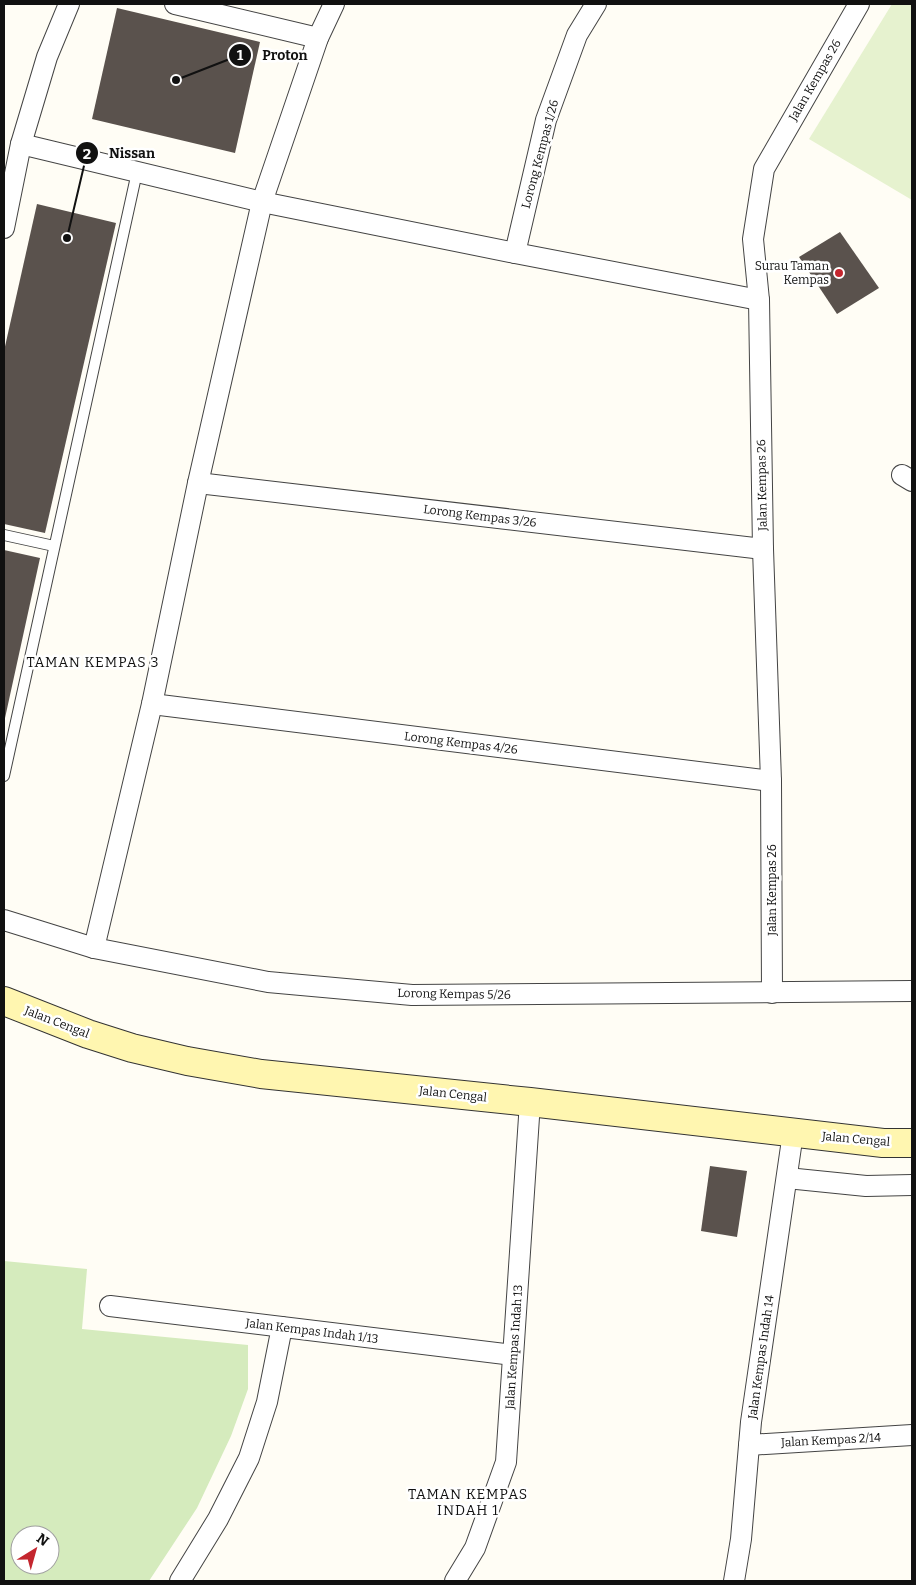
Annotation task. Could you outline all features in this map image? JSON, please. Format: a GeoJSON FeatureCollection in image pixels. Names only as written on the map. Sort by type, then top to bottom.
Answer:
{"type":"FeatureCollection","features":[{"type":"Feature","properties":{"kind":"street"},"geometry":{"type":"LineString","coordinates":[[4,228],[21,144],[47,57],[69,4]]}},
{"type":"Feature","properties":{"kind":"street"},"geometry":{"type":"LineString","coordinates":[[94,948],[152,704],[198,482],[262,202],[318,38],[334,4]]}},
{"type":"Feature","properties":{"kind":"street","name":"Lorong Kempas 1/26"},"geometry":{"type":"LineString","coordinates":[[515,253],[546,120],[577,34],[596,4]]}},
{"type":"Feature","properties":{"kind":"street","name":"Jalan Kempas 26"},"geometry":{"type":"LineString","coordinates":[[772,993],[771,781],[763,549],[759,300],[753,239],[764,169],[859,4]]}},
{"type":"Feature","properties":{"kind":"street"},"geometry":{"type":"LineString","coordinates":[[185,5],[318,38]]}},
{"type":"Feature","properties":{"kind":"street"},"geometry":{"type":"LineString","coordinates":[[21,144],[262,202],[759,300]]}},
{"type":"Feature","properties":{"kind":"street","name":"Lorong Kempas 3/26"},"geometry":{"type":"LineString","coordinates":[[198,482],[763,549]]}},
{"type":"Feature","properties":{"kind":"street","name":"Lorong Kempas 4/26"},"geometry":{"type":"LineString","coordinates":[[152,704],[771,781]]}},
{"type":"Feature","properties":{"kind":"street","name":"Lorong Kempas 5/26"},"geometry":{"type":"LineString","coordinates":[[4,920],[94,948],[268,982],[412,995],[912,991]]}},
{"type":"Feature","properties":{"kind":"street","name":"Jalan Cengal"},"geometry":{"type":"LineString","coordinates":[[4,1002],[88,1034],[132,1048],[187,1061],[261,1074],[530,1102],[883,1143],[912,1143]]}},
{"type":"Feature","properties":{"kind":"street","name":"Jalan Kempas Indah 13"},"geometry":{"type":"LineString","coordinates":[[455,1581],[475,1548],[506,1462],[530,1102]]}},
{"type":"Feature","properties":{"kind":"street","name":"Jalan Kempas Indah 14"},"geometry":{"type":"LineString","coordinates":[[734,1581],[741,1539],[752,1422],[793,1133]]}},
{"type":"Feature","properties":{"kind":"street"},"geometry":{"type":"LineString","coordinates":[[787,1178],[866,1186],[912,1186]]}},
{"type":"Feature","properties":{"kind":"street","name":"Jalan Kempas Indah 1/13"},"geometry":{"type":"LineString","coordinates":[[110,1306],[513,1356]]}},
{"type":"Feature","properties":{"kind":"street"},"geometry":{"type":"LineString","coordinates":[[180,1581],[218,1519],[250,1458],[267,1402],[282,1327]]}},
{"type":"Feature","properties":{"kind":"street","name":"Jalan Kempas 2/14"},"geometry":{"type":"LineString","coordinates":[[750,1445],[912,1436]]}},
{"type":"Feature","properties":{"kind":"lane"},"geometry":{"type":"LineString","coordinates":[[4,776],[137,172]]}},
{"type":"Feature","properties":{"kind":"lane"},"geometry":{"type":"LineString","coordinates":[[4,536],[54,546]]}},
{"type":"Feature","properties":{"kind":"green space"},"geometry":{"type":"Polygon","coordinates":[[[892,4],[912,4],[912,200],[809,139],[892,4]]]}},
{"type":"Feature","properties":{"kind":"green space"},"geometry":{"type":"Polygon","coordinates":[[[4,1261],[87,1269],[82,1329],[248,1345],[248,1389],[231,1436],[197,1508],[149,1581],[4,1581],[4,1261]]]}},
{"type":"Feature","properties":{"kind":"building"},"geometry":{"type":"Polygon","coordinates":[[[117,8],[260,42],[235,153],[92,119],[117,8]]]}},
{"type":"Feature","properties":{"kind":"building"},"geometry":{"type":"Polygon","coordinates":[[[37,204],[116,223],[45,533],[4,524],[4,351],[37,204]]]}},
{"type":"Feature","properties":{"kind":"building","name":"Surau Taman Kempas"},"geometry":{"type":"Polygon","coordinates":[[[840,232],[879,288],[837,314],[799,257],[840,232]]]}},
{"type":"Feature","properties":{"kind":"building"},"geometry":{"type":"Polygon","coordinates":[[[4,550],[40,558],[5,718],[4,718],[4,550]]]}},
{"type":"Feature","properties":{"kind":"building"},"geometry":{"type":"Polygon","coordinates":[[[710,1166],[747,1171],[737,1237],[701,1231],[710,1166]]]}},
{"type":"Feature","properties":{"kind":"place","name":"Proton"},"geometry":{"type":"Point","coordinates":[176,80]}},
{"type":"Feature","properties":{"kind":"place","name":"Nissan"},"geometry":{"type":"Point","coordinates":[67,238]}},
{"type":"Feature","properties":{"kind":"place","name":"Surau Taman Kempas"},"geometry":{"type":"Point","coordinates":[839,273]}},
{"type":"Feature","properties":{"kind":"district","name":"TAMAN KEMPAS 3"},"geometry":{"type":"Point","coordinates":[93,662]}},
{"type":"Feature","properties":{"kind":"district","name":"TAMAN KEMPAS INDAH 1"},"geometry":{"type":"Point","coordinates":[468,1502]}}]}
